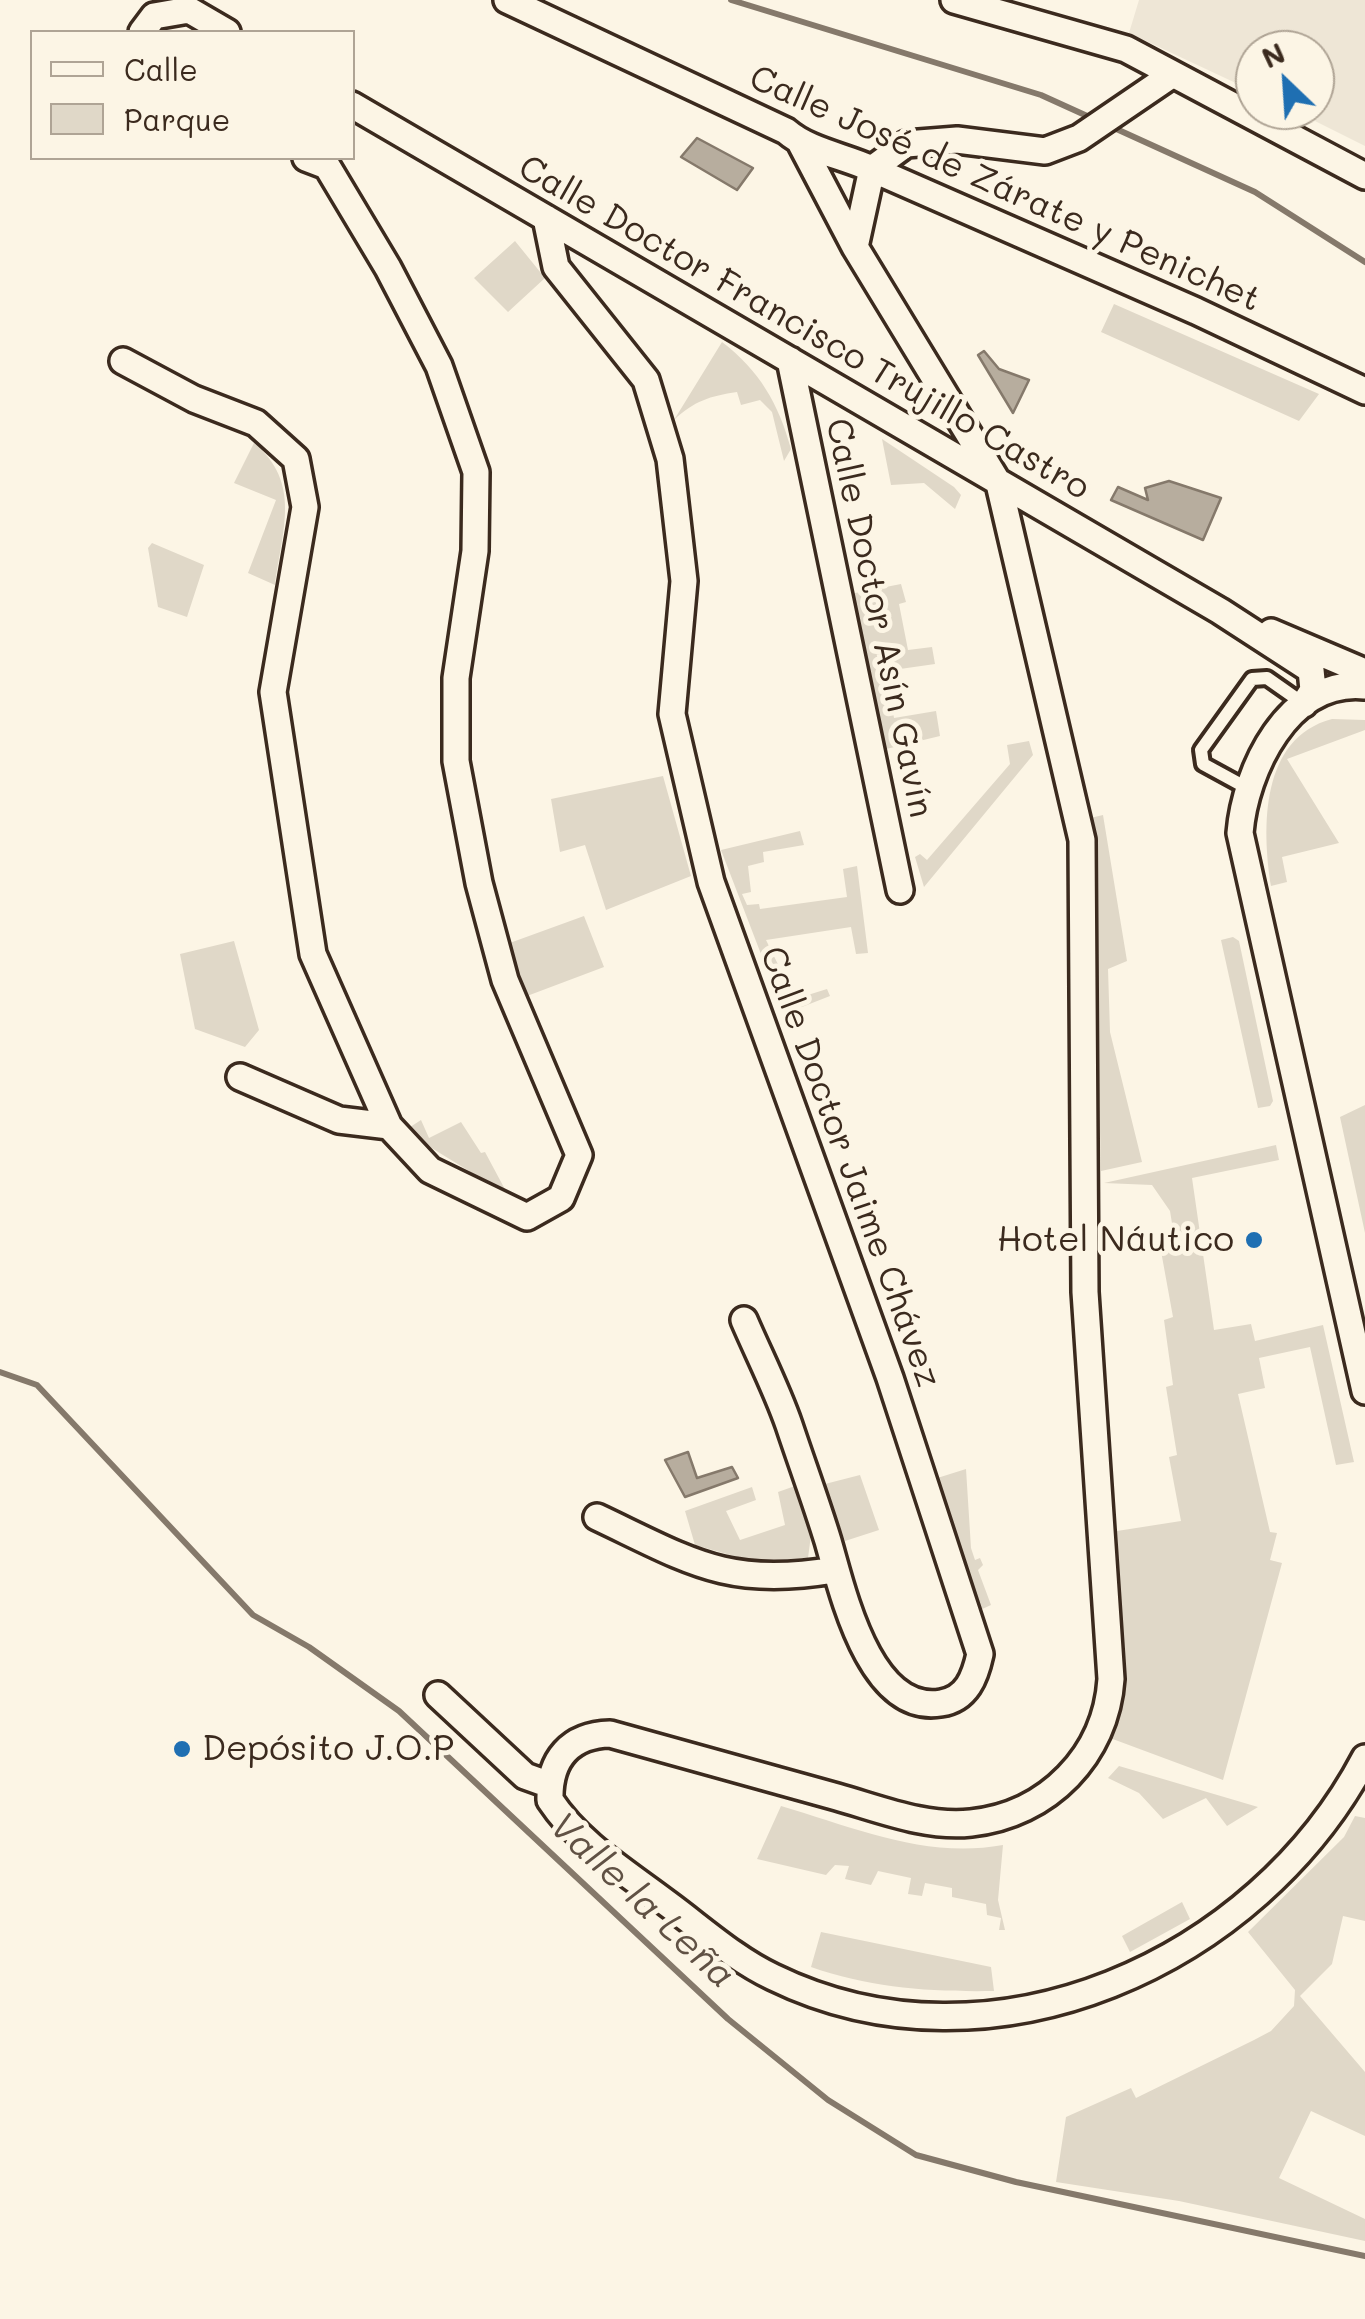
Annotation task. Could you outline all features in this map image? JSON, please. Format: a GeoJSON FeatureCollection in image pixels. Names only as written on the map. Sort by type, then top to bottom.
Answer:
{"type":"FeatureCollection","features":[{"type":"Feature","properties":{"kind":"street","name":"Calle José de Zárate y Penichet"},"geometry":{"type":"LineString","coordinates":[[507,0],[786,131],[801,144],[832,151],[872,168],[1365,391]]}},
{"type":"Feature","properties":{"kind":"street"},"geometry":{"type":"LineString","coordinates":[[954,0],[1126,49],[1365,176]]}},
{"type":"Feature","properties":{"kind":"street"},"geometry":{"type":"LineString","coordinates":[[144,30],[154,16],[189,10],[224,30]]}},
{"type":"Feature","properties":{"kind":"street"},"geometry":{"type":"LineString","coordinates":[[855,247],[872,168],[906,144],[957,140],[1044,151],[1080,138],[1173,74]]}},
{"type":"Feature","properties":{"kind":"street","name":"Calle Doctor Francisco Trujillo Castro"},"geometry":{"type":"LineString","coordinates":[[355,108],[1220,612],[1310,670],[1313,690],[1304,704]]}},
{"type":"Feature","properties":{"kind":"street"},"geometry":{"type":"LineString","coordinates":[[801,144],[855,247],[999,484],[1082,840],[1085,1292],[1111,1679],[1109,1708],[1082,1761],[1053,1791],[1021,1811],[968,1824],[908,1816],[610,1734],[579,1739],[558,1758],[550,1800],[570,1829],[730,1951],[774,1978],[874,2009],[924,2015],[979,2014],[1057,2002],[1171,1959],[1240,1912],[1272,1884],[1345,1796],[1365,1758]]}},
{"type":"Feature","properties":{"kind":"street"},"geometry":{"type":"LineString","coordinates":[[123,361],[194,399],[256,423],[296,459],[305,507],[273,692],[313,954],[389,1126],[430,1170],[528,1217],[561,1198],[579,1155],[505,980],[478,883],[456,761],[456,678],[475,551],[476,472],[439,366],[388,268],[327,166],[311,160]]}},
{"type":"Feature","properties":{"kind":"street","name":"Calle Doctor Jaime Chávez"},"geometry":{"type":"LineString","coordinates":[[546,218],[556,266],[646,380],[670,459],[684,581],[672,714],[711,882],[890,1378],[980,1654],[975,1678],[965,1691],[937,1704],[908,1698],[883,1676],[846,1611],[787,1419],[744,1320]]}},
{"type":"Feature","properties":{"kind":"street","name":"Calle Doctor Asín Gavín"},"geometry":{"type":"LineString","coordinates":[[790,360],[900,890]]}},
{"type":"Feature","properties":{"kind":"street","name":"Calle Doctor Francisco Trujillo Castro"},"geometry":{"type":"LineString","coordinates":[[1220,612],[1362,680]]}},
{"type":"Feature","properties":{"kind":"street"},"geometry":{"type":"LineString","coordinates":[[1362,680],[1304,704],[1270,740],[1247,788],[1240,834],[1365,1391]]}},
{"type":"Feature","properties":{"kind":"street"},"geometry":{"type":"LineString","coordinates":[[240,1078],[339,1120],[389,1126]]}},
{"type":"Feature","properties":{"kind":"street"},"geometry":{"type":"LineString","coordinates":[[597,1517],[699,1566],[744,1576],[786,1578],[834,1570]]}},
{"type":"Feature","properties":{"kind":"street"},"geometry":{"type":"LineString","coordinates":[[438,1696],[525,1776],[550,1785]]}},
{"type":"Feature","properties":{"kind":"lane"},"geometry":{"type":"LineString","coordinates":[[1247,788],[1203,764],[1201,750],[1252,679],[1267,678],[1304,704]]}},
{"type":"Feature","properties":{"kind":"shaded area"},"geometry":{"type":"Polygon","coordinates":[[[1139,0],[1365,0],[1365,146],[1333,130],[1335,30],[1235,30],[1235,83],[1129,33],[1139,0]]]}},
{"type":"Feature","properties":{"kind":"shaded area"},"geometry":{"type":"Polygon","coordinates":[[[697,138],[753,168],[737,190],[681,157],[697,138]]]}},
{"type":"Feature","properties":{"kind":"shaded area"},"geometry":{"type":"Polygon","coordinates":[[[984,351],[999,369],[1029,380],[1013,413],[978,355],[984,351]]]}},
{"type":"Feature","properties":{"kind":"shaded area"},"geometry":{"type":"Polygon","coordinates":[[[1169,481],[1221,498],[1203,540],[1111,500],[1118,487],[1148,500],[1145,488],[1169,481]]]}},
{"type":"Feature","properties":{"kind":"shaded area"},"geometry":{"type":"Polygon","coordinates":[[[688,1452],[697,1478],[732,1467],[738,1478],[685,1497],[665,1460],[688,1452]]]}},
{"type":"Feature","properties":{"kind":"green space"},"geometry":{"type":"Polygon","coordinates":[[[515,241],[545,278],[508,312],[474,278],[515,241]]]}},
{"type":"Feature","properties":{"kind":"green space"},"geometry":{"type":"Polygon","coordinates":[[[1114,304],[1319,394],[1299,421],[1101,332],[1114,304]]]}},
{"type":"Feature","properties":{"kind":"green space"},"geometry":{"type":"Polygon","coordinates":[[[722,342],[747,364],[774,403],[791,449],[784,461],[772,412],[760,400],[741,405],[737,392],[719,395],[696,404],[674,420],[722,342]]]}},
{"type":"Feature","properties":{"kind":"green space"},"geometry":{"type":"Polygon","coordinates":[[[882,439],[954,487],[961,495],[955,509],[924,483],[891,485],[882,439]]]}},
{"type":"Feature","properties":{"kind":"green space"},"geometry":{"type":"Polygon","coordinates":[[[254,443],[279,474],[284,491],[284,526],[275,585],[248,573],[276,500],[234,483],[254,443]]]}},
{"type":"Feature","properties":{"kind":"green space"},"geometry":{"type":"Polygon","coordinates":[[[152,543],[204,565],[187,617],[158,607],[148,548],[152,543]]]}},
{"type":"Feature","properties":{"kind":"green space"},"geometry":{"type":"Polygon","coordinates":[[[901,584],[906,602],[899,604],[908,650],[932,647],[935,664],[886,671],[894,718],[936,711],[940,736],[882,750],[850,594],[901,584]]]}},
{"type":"Feature","properties":{"kind":"green space"},"geometry":{"type":"Polygon","coordinates":[[[1332,719],[1365,720],[1365,730],[1287,759],[1339,843],[1282,857],[1287,882],[1271,886],[1267,813],[1279,765],[1291,745],[1308,729],[1332,719]]]}},
{"type":"Feature","properties":{"kind":"green space"},"geometry":{"type":"Polygon","coordinates":[[[1029,741],[1033,755],[924,887],[915,857],[920,854],[927,860],[1010,764],[1007,745],[1029,741]]]}},
{"type":"Feature","properties":{"kind":"green space"},"geometry":{"type":"Polygon","coordinates":[[[663,776],[691,876],[606,910],[585,845],[560,852],[551,799],[663,776]]]}},
{"type":"Feature","properties":{"kind":"green space"},"geometry":{"type":"Polygon","coordinates":[[[1103,815],[1127,961],[1108,969],[1110,1032],[1142,1162],[1101,1171],[1095,935],[1082,820],[1103,815]]]}},
{"type":"Feature","properties":{"kind":"green space"},"geometry":{"type":"Polygon","coordinates":[[[800,831],[804,845],[763,852],[764,862],[748,866],[751,892],[742,894],[747,905],[759,904],[760,909],[847,897],[843,869],[857,866],[868,953],[856,954],[851,927],[766,940],[795,999],[827,989],[830,996],[784,1014],[721,850],[800,831]]]}},
{"type":"Feature","properties":{"kind":"green space"},"geometry":{"type":"Polygon","coordinates":[[[584,916],[604,967],[527,996],[507,944],[584,916]]]}},
{"type":"Feature","properties":{"kind":"green space"},"geometry":{"type":"Polygon","coordinates":[[[1233,937],[1239,941],[1273,1101],[1270,1106],[1258,1108],[1221,940],[1233,937]]]}},
{"type":"Feature","properties":{"kind":"green space"},"geometry":{"type":"Polygon","coordinates":[[[234,941],[259,1030],[245,1047],[195,1029],[180,954],[234,941]]]}},
{"type":"Feature","properties":{"kind":"green space"},"geometry":{"type":"Polygon","coordinates":[[[1365,1105],[1365,1233],[1340,1117],[1365,1105]]]}},
{"type":"Feature","properties":{"kind":"green space"},"geometry":{"type":"Polygon","coordinates":[[[421,1120],[429,1138],[461,1122],[481,1153],[485,1152],[508,1195],[404,1131],[421,1120]]]}},
{"type":"Feature","properties":{"kind":"green space"},"geometry":{"type":"Polygon","coordinates":[[[1276,1145],[1279,1160],[1192,1178],[1214,1330],[1251,1324],[1255,1341],[1323,1325],[1354,1462],[1336,1465],[1310,1347],[1259,1358],[1265,1388],[1238,1394],[1270,1532],[1277,1533],[1270,1560],[1282,1563],[1223,1780],[1110,1738],[1124,1680],[1117,1531],[1181,1521],[1169,1457],[1177,1455],[1166,1387],[1173,1385],[1164,1320],[1173,1317],[1161,1251],[1176,1248],[1170,1211],[1152,1185],[1104,1183],[1276,1145]]]}},
{"type":"Feature","properties":{"kind":"green space"},"geometry":{"type":"Polygon","coordinates":[[[966,1469],[971,1548],[975,1560],[980,1558],[983,1565],[978,1570],[991,1605],[980,1610],[931,1480],[966,1469]]]}},
{"type":"Feature","properties":{"kind":"green space"},"geometry":{"type":"Polygon","coordinates":[[[860,1475],[879,1530],[845,1541],[825,1484],[860,1475]]]}},
{"type":"Feature","properties":{"kind":"green space"},"geometry":{"type":"Polygon","coordinates":[[[795,1486],[811,1535],[808,1558],[762,1564],[695,1545],[685,1511],[752,1487],[756,1500],[726,1511],[740,1540],[785,1525],[778,1492],[795,1486]]]}},
{"type":"Feature","properties":{"kind":"green space"},"geometry":{"type":"Polygon","coordinates":[[[1119,1766],[1258,1807],[1227,1826],[1206,1798],[1163,1819],[1139,1793],[1108,1778],[1119,1766]]]}},
{"type":"Feature","properties":{"kind":"green space"},"geometry":{"type":"Polygon","coordinates":[[[781,1806],[918,1845],[1003,1845],[998,1900],[1005,1930],[999,1930],[1001,1918],[987,1915],[986,1904],[952,1897],[952,1888],[925,1883],[922,1896],[908,1894],[911,1878],[878,1871],[871,1885],[845,1879],[849,1866],[835,1865],[826,1875],[757,1859],[781,1806]]]}},
{"type":"Feature","properties":{"kind":"green space"},"geometry":{"type":"Polygon","coordinates":[[[1355,1816],[1365,1818],[1365,1921],[1343,1916],[1332,1964],[1300,1996],[1365,2072],[1365,2136],[1311,2111],[1279,2178],[1365,2219],[1365,2241],[1179,2201],[1056,2182],[1066,2117],[1131,2088],[1136,2098],[1271,2031],[1294,2006],[1295,1990],[1248,1932],[1344,1837],[1355,1816]]]}},
{"type":"Feature","properties":{"kind":"green space"},"geometry":{"type":"Polygon","coordinates":[[[1182,1902],[1190,1919],[1130,1952],[1122,1936],[1182,1902]]]}},
{"type":"Feature","properties":{"kind":"green space"},"geometry":{"type":"Polygon","coordinates":[[[821,1932],[991,1967],[994,1991],[901,1987],[811,1967],[821,1932]]]}},
{"type":"Feature","properties":{"kind":"waterway"},"geometry":{"type":"LineString","coordinates":[[731,0],[1041,95],[1096,120]]}},
{"type":"Feature","properties":{"kind":"waterway"},"geometry":{"type":"LineString","coordinates":[[1112,127],[1255,192],[1365,262]]}},
{"type":"Feature","properties":{"kind":"waterway","name":"Valle la Leña"},"geometry":{"type":"LineString","coordinates":[[0,1372],[37,1385],[253,1615],[309,1647],[399,1711],[728,2019],[828,2100],[916,2155],[1016,2182],[1365,2256]]}},
{"type":"Feature","properties":{"kind":"place","name":"Hotel Náutico"},"geometry":{"type":"Point","coordinates":[1254,1240]}},
{"type":"Feature","properties":{"kind":"place","name":"Depósito J.O.P"},"geometry":{"type":"Point","coordinates":[182,1749]}}]}
